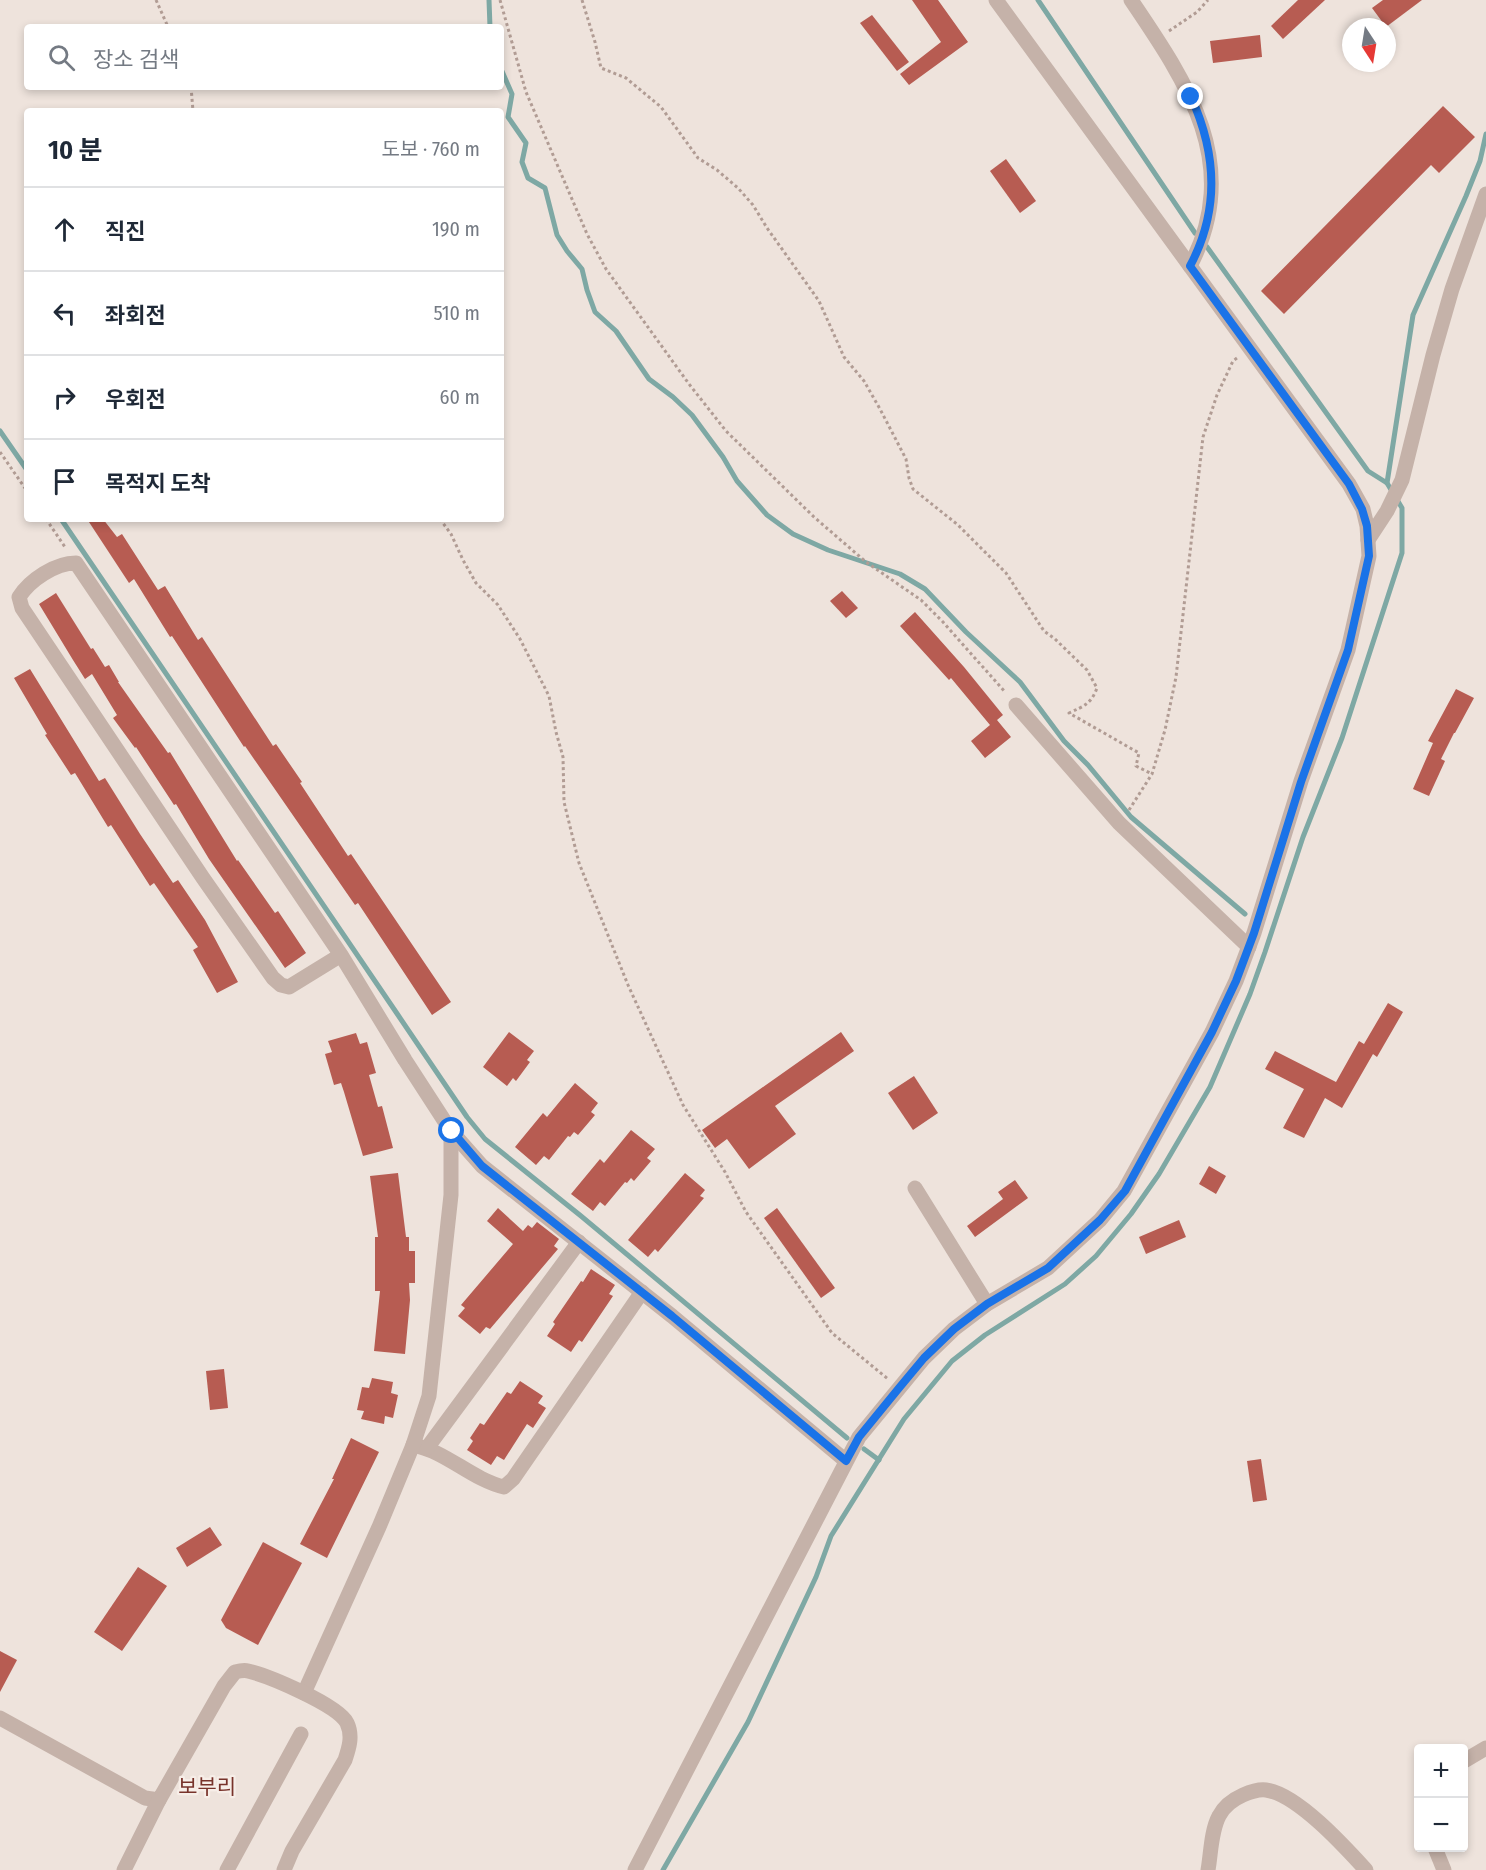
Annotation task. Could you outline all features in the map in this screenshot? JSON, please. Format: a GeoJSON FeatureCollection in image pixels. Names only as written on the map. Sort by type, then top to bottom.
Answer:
{"type":"FeatureCollection","features":[{"type":"Feature","properties":{"kind":"street"},"geometry":{"type":"LineString","coordinates":[[635,1870],[859,1437],[924,1358],[954,1329],[987,1304],[1048,1268],[1100,1220],[1125,1191],[1212,1032],[1236,981],[1249,947],[1301,782],[1348,650],[1369,556],[1367,526],[1362,509],[1349,484],[996,0]]}},
{"type":"Feature","properties":{"kind":"street"},"geometry":{"type":"LineString","coordinates":[[1131,0],[1158,39],[1197,111],[1211,160],[1212,180],[1205,234],[1190,266]]}},
{"type":"Feature","properties":{"kind":"street"},"geometry":{"type":"LineString","coordinates":[[1368,540],[1402,480],[1452,289],[1486,194]]}},
{"type":"Feature","properties":{"kind":"street"},"geometry":{"type":"LineString","coordinates":[[341,955],[289,987],[281,985],[273,978],[22,608],[19,597],[26,587],[63,563],[76,563],[341,955],[405,1060],[452,1131],[482,1166],[642,1292],[846,1461]]}},
{"type":"Feature","properties":{"kind":"street"},"geometry":{"type":"LineString","coordinates":[[1017,705],[1119,823],[1249,947]]}},
{"type":"Feature","properties":{"kind":"street"},"geometry":{"type":"LineString","coordinates":[[420,1446],[429,1396],[451,1195],[452,1131]]}},
{"type":"Feature","properties":{"kind":"street"},"geometry":{"type":"LineString","coordinates":[[915,1188],[987,1304]]}},
{"type":"Feature","properties":{"kind":"street"},"geometry":{"type":"LineString","coordinates":[[304,1693],[379,1527],[420,1446],[579,1242]]}},
{"type":"Feature","properties":{"kind":"street"},"geometry":{"type":"LineString","coordinates":[[420,1446],[491,1484],[504,1487],[513,1479],[642,1292]]}},
{"type":"Feature","properties":{"kind":"street"},"geometry":{"type":"LineString","coordinates":[[124,1870],[159,1800],[224,1686],[235,1672],[246,1670],[304,1693],[336,1711],[346,1721],[350,1734],[345,1760],[292,1851],[284,1870]]}},
{"type":"Feature","properties":{"kind":"street"},"geometry":{"type":"LineString","coordinates":[[0,1718],[145,1798],[159,1800]]}},
{"type":"Feature","properties":{"kind":"street"},"geometry":{"type":"LineString","coordinates":[[227,1870],[301,1734]]}},
{"type":"Feature","properties":{"kind":"street"},"geometry":{"type":"LineString","coordinates":[[1468,1759],[1486,1748]]}},
{"type":"Feature","properties":{"kind":"street"},"geometry":{"type":"LineString","coordinates":[[1208,1870],[1219,1816],[1237,1797],[1265,1790],[1278,1794],[1314,1817],[1366,1870]]}},
{"type":"Feature","properties":{"kind":"street"},"geometry":{"type":"LineString","coordinates":[[1437,1852],[1444,1870]]}},
{"type":"Feature","properties":{"kind":"path"},"geometry":{"type":"LineString","coordinates":[[156,0],[167,24]]}},
{"type":"Feature","properties":{"kind":"path"},"geometry":{"type":"LineString","coordinates":[[500,0],[526,92],[587,234],[606,269],[690,384],[726,431],[814,517],[866,562],[921,600],[944,622],[1017,705]]}},
{"type":"Feature","properties":{"kind":"path"},"geometry":{"type":"LineString","coordinates":[[582,0],[601,68],[626,78],[662,107],[698,158],[738,188],[753,205],[819,301],[844,357],[864,381],[906,459],[913,489],[958,525],[1006,573],[1044,631],[1087,670],[1097,688],[1093,699],[1084,707],[1069,713],[1139,753],[1136,766],[1152,774]]}},
{"type":"Feature","properties":{"kind":"path"},"geometry":{"type":"LineString","coordinates":[[1158,39],[1197,12],[1208,0]]}},
{"type":"Feature","properties":{"kind":"path"},"geometry":{"type":"LineString","coordinates":[[191,90],[193,108]]}},
{"type":"Feature","properties":{"kind":"path"},"geometry":{"type":"LineString","coordinates":[[1119,823],[1152,774],[1165,730],[1176,677],[1203,437],[1217,395],[1233,361],[1249,347]]}},
{"type":"Feature","properties":{"kind":"path"},"geometry":{"type":"LineString","coordinates":[[0,452],[24,487]]}},
{"type":"Feature","properties":{"kind":"path"},"geometry":{"type":"LineString","coordinates":[[48,522],[76,563]]}},
{"type":"Feature","properties":{"kind":"path"},"geometry":{"type":"LineString","coordinates":[[442,522],[477,583],[498,605],[520,639],[549,696],[562,757],[564,802],[579,863],[628,985],[683,1105],[725,1172],[746,1212],[832,1333],[899,1388]]}},
{"type":"Feature","properties":{"kind":"building"},"geometry":{"type":"Polygon","coordinates":[[[912,0],[938,0],[968,42],[909,85],[900,74],[941,42],[912,0]]]}},
{"type":"Feature","properties":{"kind":"building"},"geometry":{"type":"Polygon","coordinates":[[[1298,0],[1325,0],[1283,39],[1271,26],[1298,0]]]}},
{"type":"Feature","properties":{"kind":"building"},"geometry":{"type":"Polygon","coordinates":[[[1383,0],[1422,0],[1396,20],[1379,18],[1372,8],[1383,0]]]}},
{"type":"Feature","properties":{"kind":"building"},"geometry":{"type":"Polygon","coordinates":[[[872,15],[909,62],[897,71],[860,23],[872,15]]]}},
{"type":"Feature","properties":{"kind":"building"},"geometry":{"type":"Polygon","coordinates":[[[1260,35],[1262,57],[1213,63],[1210,41],[1260,35]]]}},
{"type":"Feature","properties":{"kind":"building"},"geometry":{"type":"Polygon","coordinates":[[[1443,106],[1475,137],[1439,173],[1431,165],[1284,314],[1261,291],[1443,106]]]}},
{"type":"Feature","properties":{"kind":"building"},"geometry":{"type":"Polygon","coordinates":[[[1006,159],[1036,201],[1020,213],[990,171],[1006,159]]]}},
{"type":"Feature","properties":{"kind":"building"},"geometry":{"type":"Polygon","coordinates":[[[89,522],[105,522],[117,537],[122,534],[158,590],[165,586],[198,640],[202,637],[273,746],[276,744],[302,782],[300,783],[348,856],[351,854],[451,1002],[432,1015],[358,903],[355,905],[244,747],[134,579],[129,583],[89,522]]]}},
{"type":"Feature","properties":{"kind":"building"},"geometry":{"type":"Polygon","coordinates":[[[842,591],[858,608],[846,618],[830,601],[842,591]]]}},
{"type":"Feature","properties":{"kind":"building"},"geometry":{"type":"Polygon","coordinates":[[[56,593],[91,649],[93,648],[105,667],[109,665],[118,682],[168,753],[170,752],[237,861],[275,913],[278,911],[306,953],[285,968],[209,859],[176,804],[174,805],[136,747],[113,718],[117,715],[92,674],[85,679],[73,660],[39,604],[56,593]]]}},
{"type":"Feature","properties":{"kind":"building"},"geometry":{"type":"Polygon","coordinates":[[[915,612],[1003,715],[997,720],[1011,737],[985,758],[971,741],[990,725],[951,678],[949,680],[900,626],[915,612]]]}},
{"type":"Feature","properties":{"kind":"building"},"geometry":{"type":"Polygon","coordinates":[[[30,669],[99,781],[105,778],[173,883],[178,880],[205,920],[238,982],[217,993],[193,950],[198,947],[154,883],[150,886],[111,825],[108,827],[75,773],[71,775],[45,735],[47,734],[14,678],[30,669]]]}},
{"type":"Feature","properties":{"kind":"building"},"geometry":{"type":"Polygon","coordinates":[[[1456,689],[1474,698],[1441,759],[1445,761],[1429,796],[1413,789],[1433,743],[1428,741],[1456,689]]]}},
{"type":"Feature","properties":{"kind":"building"},"geometry":{"type":"Polygon","coordinates":[[[1388,1003],[1403,1012],[1377,1057],[1373,1054],[1342,1108],[1325,1098],[1304,1138],[1283,1128],[1304,1089],[1265,1069],[1275,1051],[1336,1082],[1359,1041],[1364,1044],[1388,1003]]]}},
{"type":"Feature","properties":{"kind":"building"},"geometry":{"type":"Polygon","coordinates":[[[509,1032],[534,1051],[527,1060],[530,1062],[516,1081],[513,1078],[507,1086],[483,1067],[509,1032]]]}},
{"type":"Feature","properties":{"kind":"building"},"geometry":{"type":"Polygon","coordinates":[[[841,1032],[854,1051],[775,1106],[796,1134],[749,1169],[727,1139],[715,1148],[702,1130],[841,1032]]]}},
{"type":"Feature","properties":{"kind":"building"},"geometry":{"type":"Polygon","coordinates":[[[356,1033],[360,1044],[367,1042],[376,1073],[369,1075],[378,1107],[382,1106],[393,1148],[363,1156],[341,1083],[334,1085],[325,1054],[332,1052],[328,1041],[356,1033]]]}},
{"type":"Feature","properties":{"kind":"building"},"geometry":{"type":"Polygon","coordinates":[[[914,1076],[938,1113],[913,1130],[888,1093],[914,1076]]]}},
{"type":"Feature","properties":{"kind":"building"},"geometry":{"type":"Polygon","coordinates":[[[575,1083],[598,1103],[591,1112],[595,1115],[578,1135],[574,1132],[570,1137],[568,1136],[549,1160],[544,1156],[536,1165],[515,1147],[543,1113],[547,1117],[575,1083]]]}},
{"type":"Feature","properties":{"kind":"building"},"geometry":{"type":"Polygon","coordinates":[[[631,1130],[655,1149],[647,1158],[651,1161],[634,1181],[631,1178],[627,1183],[625,1182],[605,1206],[600,1202],[593,1211],[571,1194],[600,1159],[604,1163],[631,1130]]]}},
{"type":"Feature","properties":{"kind":"building"},"geometry":{"type":"Polygon","coordinates":[[[1209,1166],[1226,1176],[1216,1194],[1199,1184],[1209,1166]]]}},
{"type":"Feature","properties":{"kind":"building"},"geometry":{"type":"Polygon","coordinates":[[[398,1173],[406,1237],[409,1237],[409,1251],[415,1251],[415,1283],[409,1283],[410,1300],[405,1354],[374,1351],[380,1291],[375,1291],[375,1237],[378,1237],[370,1176],[398,1173]]]}},
{"type":"Feature","properties":{"kind":"building"},"geometry":{"type":"Polygon","coordinates":[[[685,1173],[705,1190],[700,1196],[704,1198],[658,1252],[655,1249],[648,1257],[628,1240],[685,1173]]]}},
{"type":"Feature","properties":{"kind":"building"},"geometry":{"type":"Polygon","coordinates":[[[1015,1180],[1028,1198],[975,1237],[967,1226],[1003,1199],[998,1192],[1015,1180]]]}},
{"type":"Feature","properties":{"kind":"building"},"geometry":{"type":"Polygon","coordinates":[[[498,1208],[523,1231],[528,1225],[532,1228],[537,1222],[559,1239],[554,1246],[558,1249],[490,1329],[486,1327],[480,1334],[458,1316],[465,1308],[461,1305],[513,1244],[487,1221],[498,1208]]]}},
{"type":"Feature","properties":{"kind":"building"},"geometry":{"type":"Polygon","coordinates":[[[777,1208],[835,1288],[821,1298],[764,1218],[777,1208]]]}},
{"type":"Feature","properties":{"kind":"building"},"geometry":{"type":"Polygon","coordinates":[[[1179,1220],[1186,1237],[1146,1254],[1139,1237],[1179,1220]]]}},
{"type":"Feature","properties":{"kind":"building"},"geometry":{"type":"Polygon","coordinates":[[[591,1269],[615,1285],[609,1294],[613,1296],[582,1342],[579,1340],[571,1352],[547,1336],[555,1324],[553,1322],[591,1269]]]}},
{"type":"Feature","properties":{"kind":"building"},"geometry":{"type":"Polygon","coordinates":[[[224,1369],[228,1408],[210,1410],[206,1371],[224,1369]]]}},
{"type":"Feature","properties":{"kind":"building"},"geometry":{"type":"Polygon","coordinates":[[[372,1378],[393,1382],[391,1393],[398,1395],[393,1418],[385,1416],[384,1424],[361,1419],[364,1411],[357,1410],[362,1387],[369,1388],[372,1378]]]}},
{"type":"Feature","properties":{"kind":"building"},"geometry":{"type":"Polygon","coordinates":[[[520,1381],[543,1396],[538,1403],[546,1408],[533,1428],[527,1424],[504,1460],[497,1456],[491,1465],[467,1450],[473,1441],[470,1438],[480,1423],[484,1425],[507,1392],[511,1394],[520,1381]]]}},
{"type":"Feature","properties":{"kind":"building"},"geometry":{"type":"Polygon","coordinates":[[[351,1438],[379,1452],[327,1558],[300,1544],[334,1479],[332,1479],[351,1438]]]}},
{"type":"Feature","properties":{"kind":"building"},"geometry":{"type":"Polygon","coordinates":[[[1261,1459],[1267,1500],[1253,1502],[1247,1461],[1261,1459]]]}},
{"type":"Feature","properties":{"kind":"building"},"geometry":{"type":"Polygon","coordinates":[[[210,1527],[222,1545],[187,1567],[176,1548],[210,1527]]]}},
{"type":"Feature","properties":{"kind":"building"},"geometry":{"type":"Polygon","coordinates":[[[263,1542],[302,1563],[258,1645],[226,1628],[221,1620],[263,1542]]]}},
{"type":"Feature","properties":{"kind":"building"},"geometry":{"type":"Polygon","coordinates":[[[138,1567],[167,1586],[122,1651],[94,1632],[138,1567]]]}},
{"type":"Feature","properties":{"kind":"building"},"geometry":{"type":"Polygon","coordinates":[[[0,1651],[17,1660],[0,1692],[0,1651]]]}},
{"type":"Feature","properties":{"kind":"waterway"},"geometry":{"type":"LineString","coordinates":[[489,0],[490,24]]}},
{"type":"Feature","properties":{"kind":"waterway"},"geometry":{"type":"LineString","coordinates":[[1038,0],[1195,233]]}},
{"type":"Feature","properties":{"kind":"waterway"},"geometry":{"type":"LineString","coordinates":[[504,76],[512,94],[508,117],[526,143],[522,162],[528,178],[545,188],[557,235],[582,269],[595,312],[616,331],[649,379],[692,415],[723,457],[737,481],[767,515],[793,534],[828,550],[900,574],[925,589],[966,632],[1020,682],[1064,741],[1088,765],[1131,817],[1245,914]]}},
{"type":"Feature","properties":{"kind":"waterway"},"geometry":{"type":"LineString","coordinates":[[663,1870],[748,1722],[816,1577],[831,1536],[904,1419],[952,1361],[985,1335],[1065,1284],[1096,1256],[1131,1214],[1159,1174],[1210,1087],[1250,994],[1303,837],[1342,738],[1402,553],[1402,508],[1387,483],[1413,315],[1466,196],[1480,161],[1486,134]]}},
{"type":"Feature","properties":{"kind":"waterway"},"geometry":{"type":"LineString","coordinates":[[1207,247],[1368,471],[1387,483]]}},
{"type":"Feature","properties":{"kind":"waterway"},"geometry":{"type":"LineString","coordinates":[[0,431],[24,466]]}},
{"type":"Feature","properties":{"kind":"waterway"},"geometry":{"type":"LineString","coordinates":[[63,522],[467,1117],[485,1139],[847,1438]]}},
{"type":"Feature","properties":{"kind":"waterway"},"geometry":{"type":"LineString","coordinates":[[864,1449],[879,1460]]}},
{"type":"Feature","properties":{"kind":"district","name":"보부리"},"geometry":{"type":"Point","coordinates":[207,1787]}},
{"type":"Feature","properties":{"kind":"route"},"geometry":{"type":"LineString","coordinates":[[452,1131],[482,1166],[672,1316],[846,1461],[859,1437],[924,1358],[954,1329],[987,1304],[1048,1268],[1100,1220],[1125,1191],[1212,1032],[1236,981],[1254,933],[1326,708],[1348,650],[1369,556],[1367,526],[1362,509],[1349,484],[1190,266],[1205,234],[1212,180],[1211,160],[1204,132],[1191,97]]}}]}
